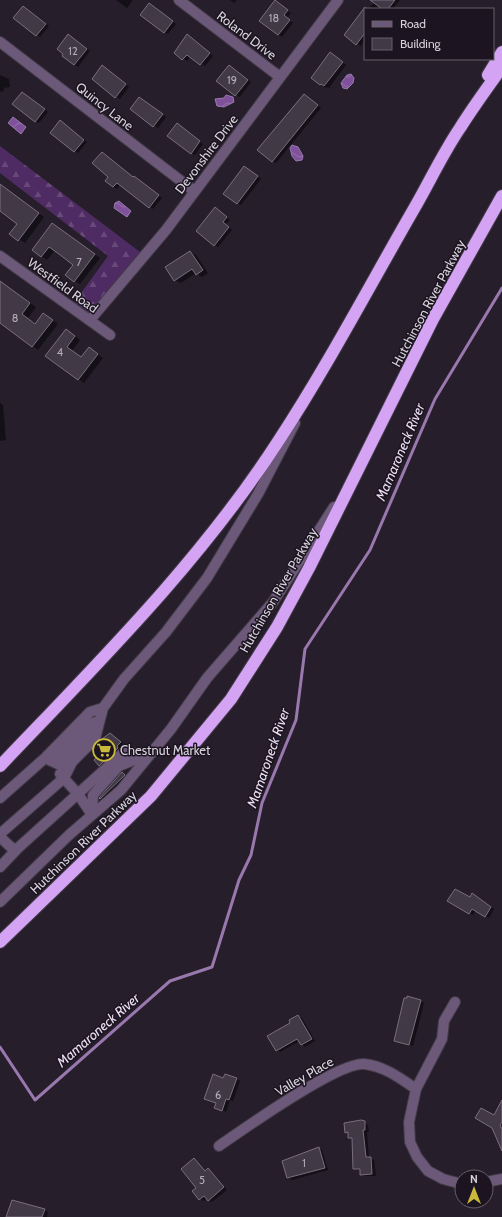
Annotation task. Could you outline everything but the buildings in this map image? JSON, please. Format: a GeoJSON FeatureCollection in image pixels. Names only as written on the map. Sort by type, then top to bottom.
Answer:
{"type":"FeatureCollection","features":[{"type":"Feature","properties":{"kind":"highway"},"geometry":{"type":"LineString","coordinates":[[0,766],[96,666],[213,533],[279,440],[324,366],[502,52]]}},
{"type":"Feature","properties":{"kind":"highway"},"geometry":{"type":"LineString","coordinates":[[459,129],[502,67]]}},
{"type":"Feature","properties":{"kind":"highway","name":"Hutchinson River Parkway"},"geometry":{"type":"LineString","coordinates":[[0,942],[151,796],[231,699],[277,627],[309,568],[433,319],[502,196]]}},
{"type":"Feature","properties":{"kind":"street","name":"Roland Drive"},"geometry":{"type":"LineString","coordinates":[[179,0],[280,77]]}},
{"type":"Feature","properties":{"kind":"street","name":"Devonshire Drive"},"geometry":{"type":"LineString","coordinates":[[90,320],[166,230],[338,0]]}},
{"type":"Feature","properties":{"kind":"street","name":"Quincy Lane"},"geometry":{"type":"LineString","coordinates":[[0,42],[194,191]]}},
{"type":"Feature","properties":{"kind":"street","name":"Westfield Road"},"geometry":{"type":"LineString","coordinates":[[0,256],[110,335]]}},
{"type":"Feature","properties":{"kind":"street"},"geometry":{"type":"LineString","coordinates":[[44,758],[60,765],[84,741],[103,708],[124,679],[166,632],[207,578],[271,470],[324,366]]}},
{"type":"Feature","properties":{"kind":"street"},"geometry":{"type":"LineString","coordinates":[[0,902],[69,835],[121,790],[152,753],[207,678],[273,602],[359,470]]}},
{"type":"Feature","properties":{"kind":"street"},"geometry":{"type":"LineString","coordinates":[[0,798],[44,758],[90,712],[103,708]]}},
{"type":"Feature","properties":{"kind":"street"},"geometry":{"type":"LineString","coordinates":[[18,848],[13,849],[1,838],[1,833],[64,778],[72,762],[95,739],[103,708]]}},
{"type":"Feature","properties":{"kind":"street"},"geometry":{"type":"LineString","coordinates":[[0,867],[18,848],[123,753],[152,753]]}},
{"type":"Feature","properties":{"kind":"street"},"geometry":{"type":"LineString","coordinates":[[92,815],[93,795],[119,766],[152,753]]}},
{"type":"Feature","properties":{"kind":"street"},"geometry":{"type":"LineString","coordinates":[[44,758],[78,794],[92,815]]}},
{"type":"Feature","properties":{"kind":"street"},"geometry":{"type":"LineString","coordinates":[[454,1182],[444,1179],[433,1173],[417,1158],[410,1142],[409,1122],[416,1089],[442,1039],[444,1021],[455,1002]]}},
{"type":"Feature","properties":{"kind":"street","name":"Valley Place"},"geometry":{"type":"LineString","coordinates":[[219,1146],[272,1110],[346,1067],[364,1064],[387,1071],[416,1089]]}},
{"type":"Feature","properties":{"kind":"green space"},"geometry":{"type":"Polygon","coordinates":[[[0,146],[144,255],[90,320],[71,307],[108,256],[0,173],[0,146]]]}},
{"type":"Feature","properties":{"kind":"water"},"geometry":{"type":"Polygon","coordinates":[[[351,74],[354,78],[353,83],[347,89],[343,88],[341,83],[347,75],[351,74]]]}},
{"type":"Feature","properties":{"kind":"water"},"geometry":{"type":"Polygon","coordinates":[[[226,95],[233,97],[234,102],[224,107],[217,106],[215,99],[224,98],[226,95]]]}},
{"type":"Feature","properties":{"kind":"water"},"geometry":{"type":"Polygon","coordinates":[[[13,117],[26,127],[21,134],[8,123],[13,117]]]}},
{"type":"Feature","properties":{"kind":"water"},"geometry":{"type":"Polygon","coordinates":[[[292,145],[298,147],[303,156],[302,160],[296,161],[292,156],[290,148],[292,145]]]}},
{"type":"Feature","properties":{"kind":"water"},"geometry":{"type":"Polygon","coordinates":[[[119,201],[131,211],[127,217],[114,208],[115,203],[119,201]]]}},
{"type":"Feature","properties":{"kind":"waterway","name":"Mamaroneck River"},"geometry":{"type":"LineString","coordinates":[[0,1047],[35,1100],[170,981],[212,967],[239,880],[251,855],[262,803],[296,720],[305,649],[370,550],[435,399],[502,288]]}},
{"type":"Feature","properties":{"kind":"place","name":"Chestnut Market"},"geometry":{"type":"Point","coordinates":[104,750]}}]}
